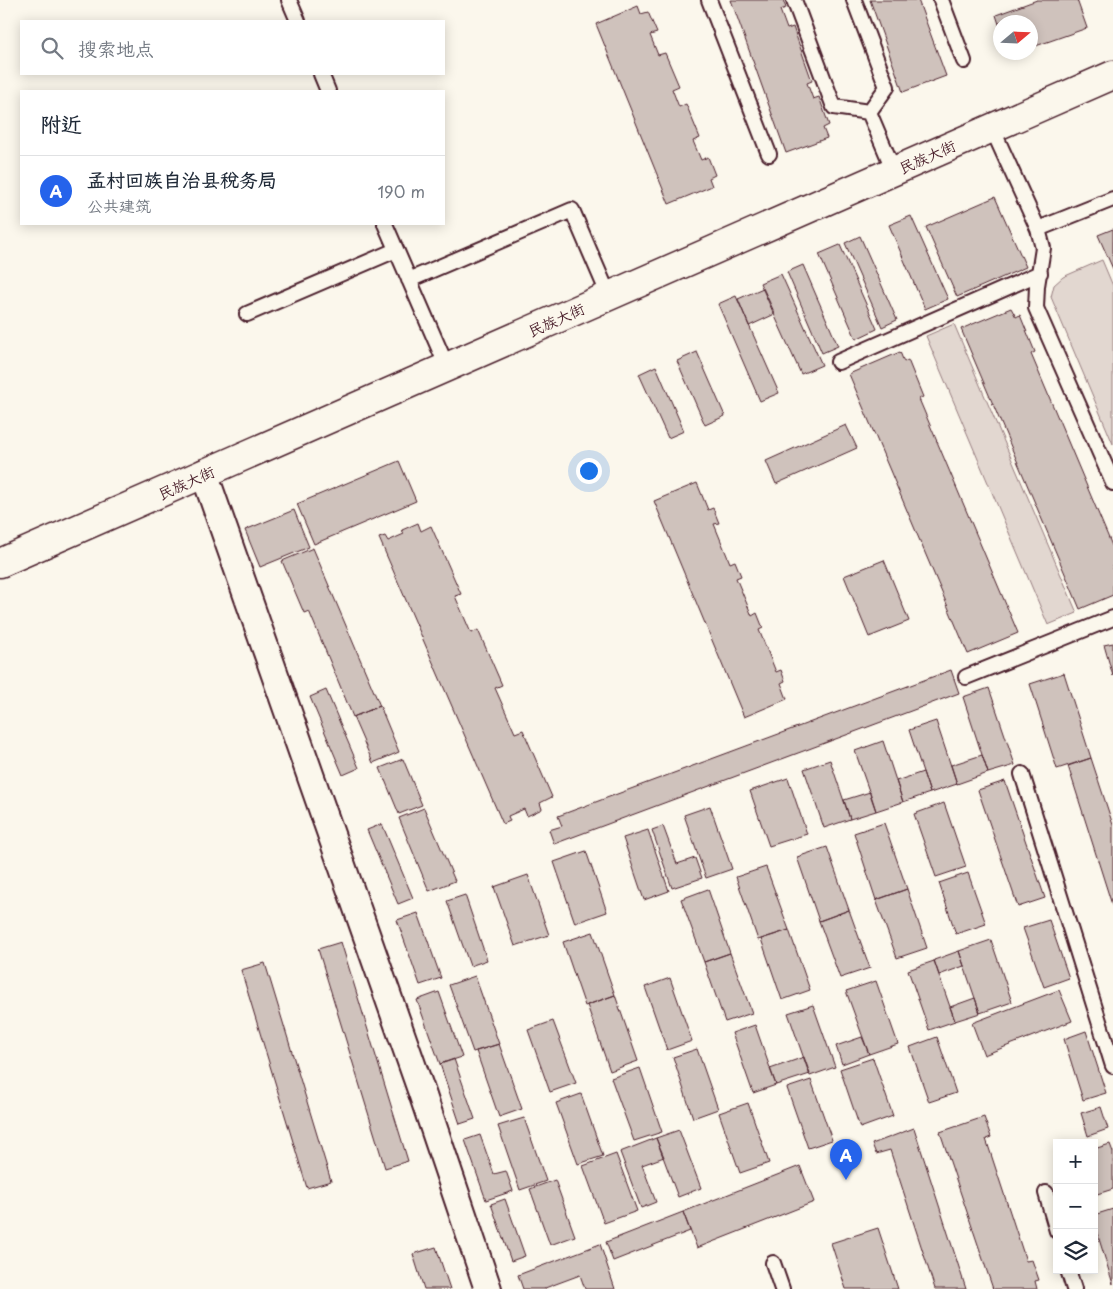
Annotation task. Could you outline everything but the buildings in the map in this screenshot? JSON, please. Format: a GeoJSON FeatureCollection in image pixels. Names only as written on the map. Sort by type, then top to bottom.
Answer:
{"type":"FeatureCollection","features":[{"type":"Feature","properties":{"kind":"main road","name":"民族大街"},"geometry":{"type":"LineString","coordinates":[[0,563],[1113,75]]}},
{"type":"Feature","properties":{"kind":"street"},"geometry":{"type":"LineString","coordinates":[[204,474],[415,1074],[488,1289]]}},
{"type":"Feature","properties":{"kind":"lane"},"geometry":{"type":"LineString","coordinates":[[289,0],[298,20]]}},
{"type":"Feature","properties":{"kind":"lane"},"geometry":{"type":"LineString","coordinates":[[709,0],[769,154]]}},
{"type":"Feature","properties":{"kind":"lane"},"geometry":{"type":"LineString","coordinates":[[794,0],[834,107],[868,112]]}},
{"type":"Feature","properties":{"kind":"lane"},"geometry":{"type":"LineString","coordinates":[[854,0],[887,87],[868,112]]}},
{"type":"Feature","properties":{"kind":"lane"},"geometry":{"type":"LineString","coordinates":[[941,0],[964,62]]}},
{"type":"Feature","properties":{"kind":"lane"},"geometry":{"type":"LineString","coordinates":[[321,75],[328,90]]}},
{"type":"Feature","properties":{"kind":"lane"},"geometry":{"type":"LineString","coordinates":[[868,112],[894,171]]}},
{"type":"Feature","properties":{"kind":"lane"},"geometry":{"type":"LineString","coordinates":[[992,128],[1038,229],[1043,248],[1037,286],[1036,308],[1113,482]]}},
{"type":"Feature","properties":{"kind":"lane"},"geometry":{"type":"LineString","coordinates":[[1038,229],[1113,199]]}},
{"type":"Feature","properties":{"kind":"lane"},"geometry":{"type":"LineString","coordinates":[[409,280],[572,210],[609,296]]}},
{"type":"Feature","properties":{"kind":"lane"},"geometry":{"type":"LineString","coordinates":[[385,225],[447,367]]}},
{"type":"Feature","properties":{"kind":"lane"},"geometry":{"type":"LineString","coordinates":[[246,314],[396,250]]}},
{"type":"Feature","properties":{"kind":"lane"},"geometry":{"type":"LineString","coordinates":[[838,362],[1040,273]]}},
{"type":"Feature","properties":{"kind":"lane"},"geometry":{"type":"LineString","coordinates":[[966,677],[1113,618]]}},
{"type":"Feature","properties":{"kind":"lane"},"geometry":{"type":"LineString","coordinates":[[1022,774],[1113,1066]]}},
{"type":"Feature","properties":{"kind":"lane"},"geometry":{"type":"LineString","coordinates":[[1046,1194],[1056,1229]]}},
{"type":"Feature","properties":{"kind":"lane"},"geometry":{"type":"LineString","coordinates":[[773,1263],[782,1289]]}},
{"type":"Feature","properties":{"kind":"lane"},"geometry":{"type":"LineString","coordinates":[[1069,1274],[1074,1289]]}},
{"type":"Feature","properties":{"kind":"shaded area"},"geometry":{"type":"Polygon","coordinates":[[[1102,260],[1113,286],[1113,444],[1051,297],[1054,285],[1063,277],[1102,260]]]}},
{"type":"Feature","properties":{"kind":"shaded area"},"geometry":{"type":"Polygon","coordinates":[[[954,324],[1077,613],[1048,625],[926,336],[954,324]]]}},
{"type":"Feature","properties":{"kind":"place","name":"孟村回族自治县税务局"},"geometry":{"type":"Point","coordinates":[846,1180]}}]}
